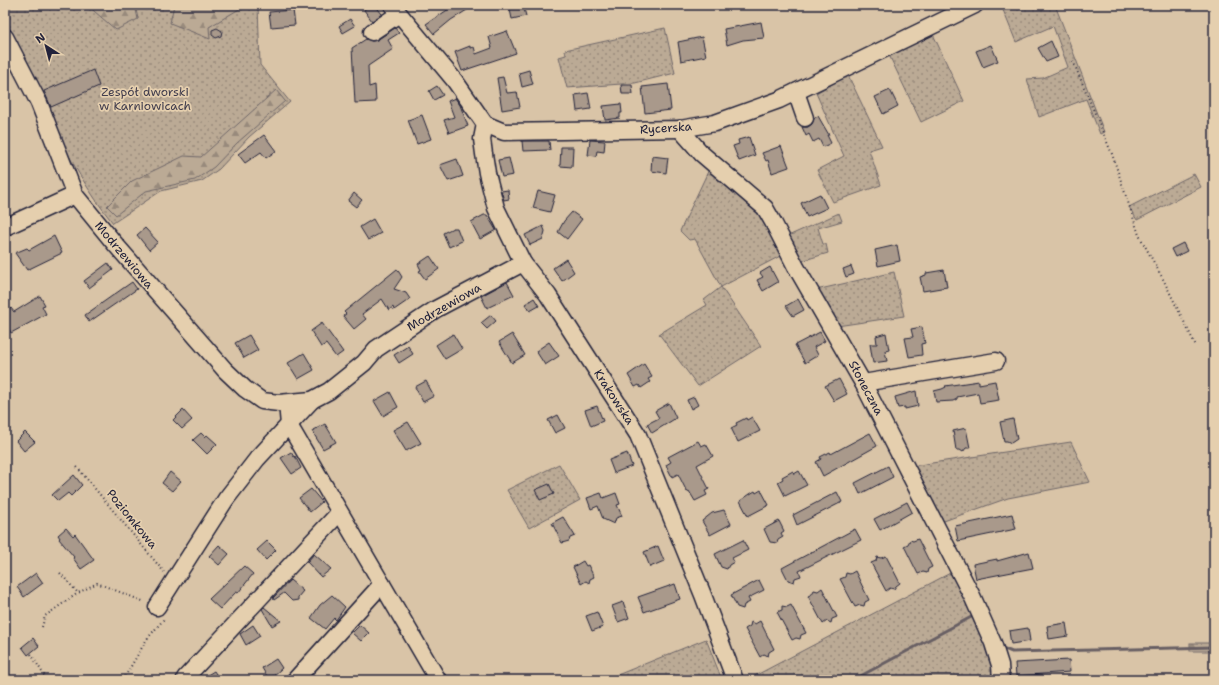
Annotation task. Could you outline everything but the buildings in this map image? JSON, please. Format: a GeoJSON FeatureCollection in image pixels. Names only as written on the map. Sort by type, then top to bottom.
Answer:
{"type":"FeatureCollection","features":[{"type":"Feature","properties":{"kind":"street","name":"Rycerska"},"geometry":{"type":"LineString","coordinates":[[485,124],[504,132],[680,130],[715,123],[779,100],[975,5]]}},
{"type":"Feature","properties":{"kind":"street"},"geometry":{"type":"LineString","coordinates":[[372,32],[395,10],[455,81],[485,124]]}},
{"type":"Feature","properties":{"kind":"street","name":"Modrzewiowa"},"geometry":{"type":"LineString","coordinates":[[5,37],[39,103],[75,195],[144,278],[225,370],[245,389],[262,401],[287,403],[312,400],[330,391],[364,363],[376,348],[429,314],[523,263]]}},
{"type":"Feature","properties":{"kind":"street"},"geometry":{"type":"LineString","coordinates":[[796,92],[805,118]]}},
{"type":"Feature","properties":{"kind":"street","name":"Krakowska"},"geometry":{"type":"LineString","coordinates":[[485,124],[482,139],[487,173],[496,208],[523,263],[548,295],[638,435],[703,595],[734,680]]}},
{"type":"Feature","properties":{"kind":"street","name":"Słoneczna"},"geometry":{"type":"LineString","coordinates":[[680,130],[702,154],[764,208],[864,383],[974,598],[993,642],[1000,666],[1001,680]]}},
{"type":"Feature","properties":{"kind":"street"},"geometry":{"type":"LineString","coordinates":[[5,227],[75,195]]}},
{"type":"Feature","properties":{"kind":"street"},"geometry":{"type":"LineString","coordinates":[[864,383],[996,361]]}},
{"type":"Feature","properties":{"kind":"street","name":"Modrzewiowa"},"geometry":{"type":"LineString","coordinates":[[157,607],[226,499],[257,459],[312,400]]}},
{"type":"Feature","properties":{"kind":"street"},"geometry":{"type":"LineString","coordinates":[[287,403],[289,425],[339,513],[438,680]]}},
{"type":"Feature","properties":{"kind":"street"},"geometry":{"type":"LineString","coordinates":[[185,678],[339,513]]}},
{"type":"Feature","properties":{"kind":"street"},"geometry":{"type":"LineString","coordinates":[[295,680],[382,584]]}},
{"type":"Feature","properties":{"kind":"path"},"geometry":{"type":"LineString","coordinates":[[1073,62],[1112,154],[1139,235],[1163,279],[1196,346]]}},
{"type":"Feature","properties":{"kind":"path","name":"Poziomkowa"},"geometry":{"type":"LineString","coordinates":[[77,467],[172,582]]}},
{"type":"Feature","properties":{"kind":"path"},"geometry":{"type":"LineString","coordinates":[[60,573],[78,593]]}},
{"type":"Feature","properties":{"kind":"path"},"geometry":{"type":"LineString","coordinates":[[42,627],[45,616],[78,593],[97,583],[157,607],[164,619],[147,639],[124,680]]}},
{"type":"Feature","properties":{"kind":"path"},"geometry":{"type":"LineString","coordinates":[[31,654],[47,680]]}},
{"type":"Feature","properties":{"kind":"green space","name":"Zespół dworski w Karniowicach"},"geometry":{"type":"Polygon","coordinates":[[[5,5],[258,5],[260,65],[290,102],[249,137],[219,169],[202,181],[161,191],[113,223],[80,176],[53,125],[5,18],[5,5]]]}},
{"type":"Feature","properties":{"kind":"green space"},"geometry":{"type":"Polygon","coordinates":[[[87,5],[135,5],[138,19],[116,30],[87,5]]]}},
{"type":"Feature","properties":{"kind":"green space"},"geometry":{"type":"Polygon","coordinates":[[[174,5],[246,5],[209,27],[210,39],[170,23],[174,5]]]}},
{"type":"Feature","properties":{"kind":"green space"},"geometry":{"type":"Polygon","coordinates":[[[1001,5],[1055,5],[1104,132],[1100,134],[1086,99],[1039,117],[1027,79],[1043,78],[1068,67],[1053,26],[1016,42],[1001,5]]]}},
{"type":"Feature","properties":{"kind":"green space"},"geometry":{"type":"Polygon","coordinates":[[[665,28],[675,73],[635,83],[567,88],[559,57],[566,55],[565,50],[665,28]]]}},
{"type":"Feature","properties":{"kind":"green space"},"geometry":{"type":"Polygon","coordinates":[[[932,32],[964,101],[921,122],[889,55],[932,32]]]}},
{"type":"Feature","properties":{"kind":"green space"},"geometry":{"type":"Polygon","coordinates":[[[848,75],[882,146],[869,150],[881,185],[833,202],[817,170],[844,156],[816,93],[848,75]]]}},
{"type":"Feature","properties":{"kind":"green space"},"geometry":{"type":"Polygon","coordinates":[[[276,90],[285,101],[237,143],[214,167],[195,180],[146,191],[116,215],[107,206],[132,181],[184,156],[201,157],[276,90]]]}},
{"type":"Feature","properties":{"kind":"green space"},"geometry":{"type":"Polygon","coordinates":[[[711,165],[754,206],[784,254],[721,287],[695,239],[689,240],[680,231],[711,165]]]}},
{"type":"Feature","properties":{"kind":"green space"},"geometry":{"type":"Polygon","coordinates":[[[1194,174],[1201,187],[1137,220],[1129,207],[1194,174]]]}},
{"type":"Feature","properties":{"kind":"green space"},"geometry":{"type":"Polygon","coordinates":[[[839,213],[842,221],[818,228],[823,244],[826,244],[828,253],[798,262],[786,237],[839,213]]]}},
{"type":"Feature","properties":{"kind":"green space"},"geometry":{"type":"Polygon","coordinates":[[[894,272],[904,316],[837,326],[816,290],[894,272]]]}},
{"type":"Feature","properties":{"kind":"green space"},"geometry":{"type":"Polygon","coordinates":[[[721,287],[761,346],[698,386],[659,334],[707,305],[704,300],[721,287]]]}},
{"type":"Feature","properties":{"kind":"green space"},"geometry":{"type":"Polygon","coordinates":[[[1071,442],[1090,482],[1008,498],[941,522],[912,466],[1071,442]]]}},
{"type":"Feature","properties":{"kind":"green space"},"geometry":{"type":"Polygon","coordinates":[[[559,464],[580,500],[529,528],[507,490],[559,464]]]}},
{"type":"Feature","properties":{"kind":"green space"},"geometry":{"type":"Polygon","coordinates":[[[954,571],[976,619],[996,675],[995,680],[747,680],[954,571]]]}},
{"type":"Feature","properties":{"kind":"green space"},"geometry":{"type":"Polygon","coordinates":[[[706,639],[722,680],[605,680],[706,639]]]}},
{"type":"Feature","properties":{"kind":"green space"},"geometry":{"type":"Polygon","coordinates":[[[1190,643],[1214,643],[1214,651],[1190,651],[1190,643]]]}},
{"type":"Feature","properties":{"kind":"waterway"},"geometry":{"type":"LineString","coordinates":[[853,680],[975,615]]}},
{"type":"Feature","properties":{"kind":"waterway"},"geometry":{"type":"LineString","coordinates":[[1000,647],[1012,652],[1214,647]]}}]}
